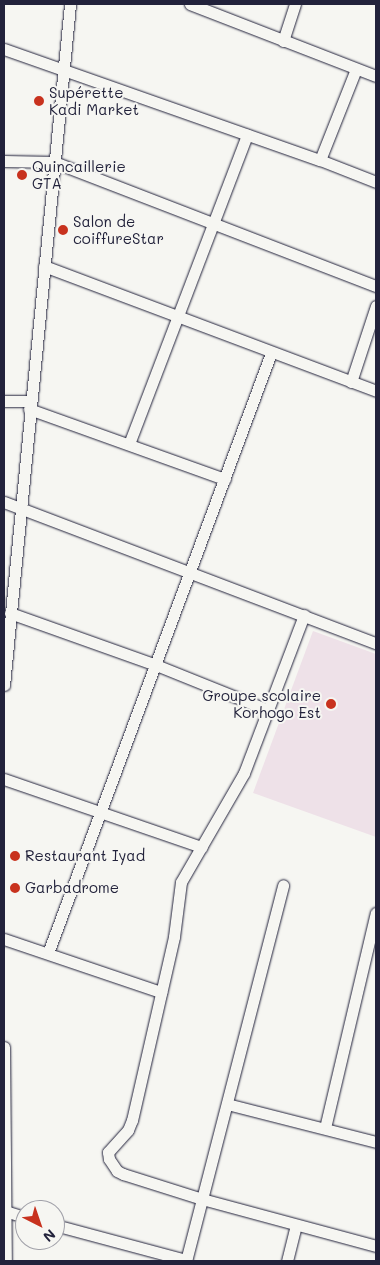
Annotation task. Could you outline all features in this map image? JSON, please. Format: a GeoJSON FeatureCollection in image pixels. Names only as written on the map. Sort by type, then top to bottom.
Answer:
{"type":"FeatureCollection","features":[{"type":"Feature","properties":{"kind":"street"},"geometry":{"type":"LineString","coordinates":[[4,686],[70,4]]}},
{"type":"Feature","properties":{"kind":"street"},"geometry":{"type":"LineString","coordinates":[[190,4],[376,76]]}},
{"type":"Feature","properties":{"kind":"street"},"geometry":{"type":"LineString","coordinates":[[283,41],[295,4]]}},
{"type":"Feature","properties":{"kind":"street"},"geometry":{"type":"LineString","coordinates":[[4,49],[320,160],[376,182]]}},
{"type":"Feature","properties":{"kind":"street"},"geometry":{"type":"LineString","coordinates":[[320,160],[356,69]]}},
{"type":"Feature","properties":{"kind":"street"},"geometry":{"type":"LineString","coordinates":[[129,444],[247,135]]}},
{"type":"Feature","properties":{"kind":"street"},"geometry":{"type":"LineString","coordinates":[[4,161],[54,162],[376,286]]}},
{"type":"Feature","properties":{"kind":"street"},"geometry":{"type":"LineString","coordinates":[[44,266],[376,391]]}},
{"type":"Feature","properties":{"kind":"street"},"geometry":{"type":"LineString","coordinates":[[351,382],[376,306]]}},
{"type":"Feature","properties":{"kind":"street"},"geometry":{"type":"LineString","coordinates":[[48,953],[191,573],[271,353]]}},
{"type":"Feature","properties":{"kind":"street"},"geometry":{"type":"LineString","coordinates":[[4,401],[30,405],[225,479]]}},
{"type":"Feature","properties":{"kind":"street"},"geometry":{"type":"LineString","coordinates":[[4,502],[376,643]]}},
{"type":"Feature","properties":{"kind":"street"},"geometry":{"type":"LineString","coordinates":[[10,613],[156,665],[268,710]]}},
{"type":"Feature","properties":{"kind":"street"},"geometry":{"type":"LineString","coordinates":[[304,615],[244,773],[202,847],[189,864],[181,882],[174,937],[130,1126],[108,1152],[111,1165],[123,1174],[202,1199],[376,1246]]}},
{"type":"Feature","properties":{"kind":"street"},"geometry":{"type":"LineString","coordinates":[[4,779],[202,847]]}},
{"type":"Feature","properties":{"kind":"street"},"geometry":{"type":"LineString","coordinates":[[65,1228],[186,1261],[283,884]]}},
{"type":"Feature","properties":{"kind":"street"},"geometry":{"type":"LineString","coordinates":[[325,1128],[376,913]]}},
{"type":"Feature","properties":{"kind":"street"},"geometry":{"type":"LineString","coordinates":[[4,939],[161,992]]}},
{"type":"Feature","properties":{"kind":"street"},"geometry":{"type":"LineString","coordinates":[[4,1047],[6,1261]]}},
{"type":"Feature","properties":{"kind":"street"},"geometry":{"type":"LineString","coordinates":[[227,1104],[376,1142]]}},
{"type":"Feature","properties":{"kind":"street"},"geometry":{"type":"LineString","coordinates":[[6,1211],[15,1214]]}},
{"type":"Feature","properties":{"kind":"street"},"geometry":{"type":"LineString","coordinates":[[287,1261],[296,1225]]}},
{"type":"Feature","properties":{"kind":"shaded area","name":"Groupe scolaire Korhogo Est"},"geometry":{"type":"Polygon","coordinates":[[[313,631],[376,654],[376,837],[253,793],[313,631]]]}},
{"type":"Feature","properties":{"kind":"place","name":"Supérette Kadi Market"},"geometry":{"type":"Point","coordinates":[39,101]}},
{"type":"Feature","properties":{"kind":"place","name":"Quincaillerie GTA"},"geometry":{"type":"Point","coordinates":[22,175]}},
{"type":"Feature","properties":{"kind":"place","name":"Salon de coiffureStar"},"geometry":{"type":"Point","coordinates":[63,230]}},
{"type":"Feature","properties":{"kind":"place","name":"Groupe scolaire Korhogo Est"},"geometry":{"type":"Point","coordinates":[331,704]}},
{"type":"Feature","properties":{"kind":"place","name":"Restaurant Iyad"},"geometry":{"type":"Point","coordinates":[15,856]}},
{"type":"Feature","properties":{"kind":"place","name":"Garbadrome"},"geometry":{"type":"Point","coordinates":[15,888]}}]}
